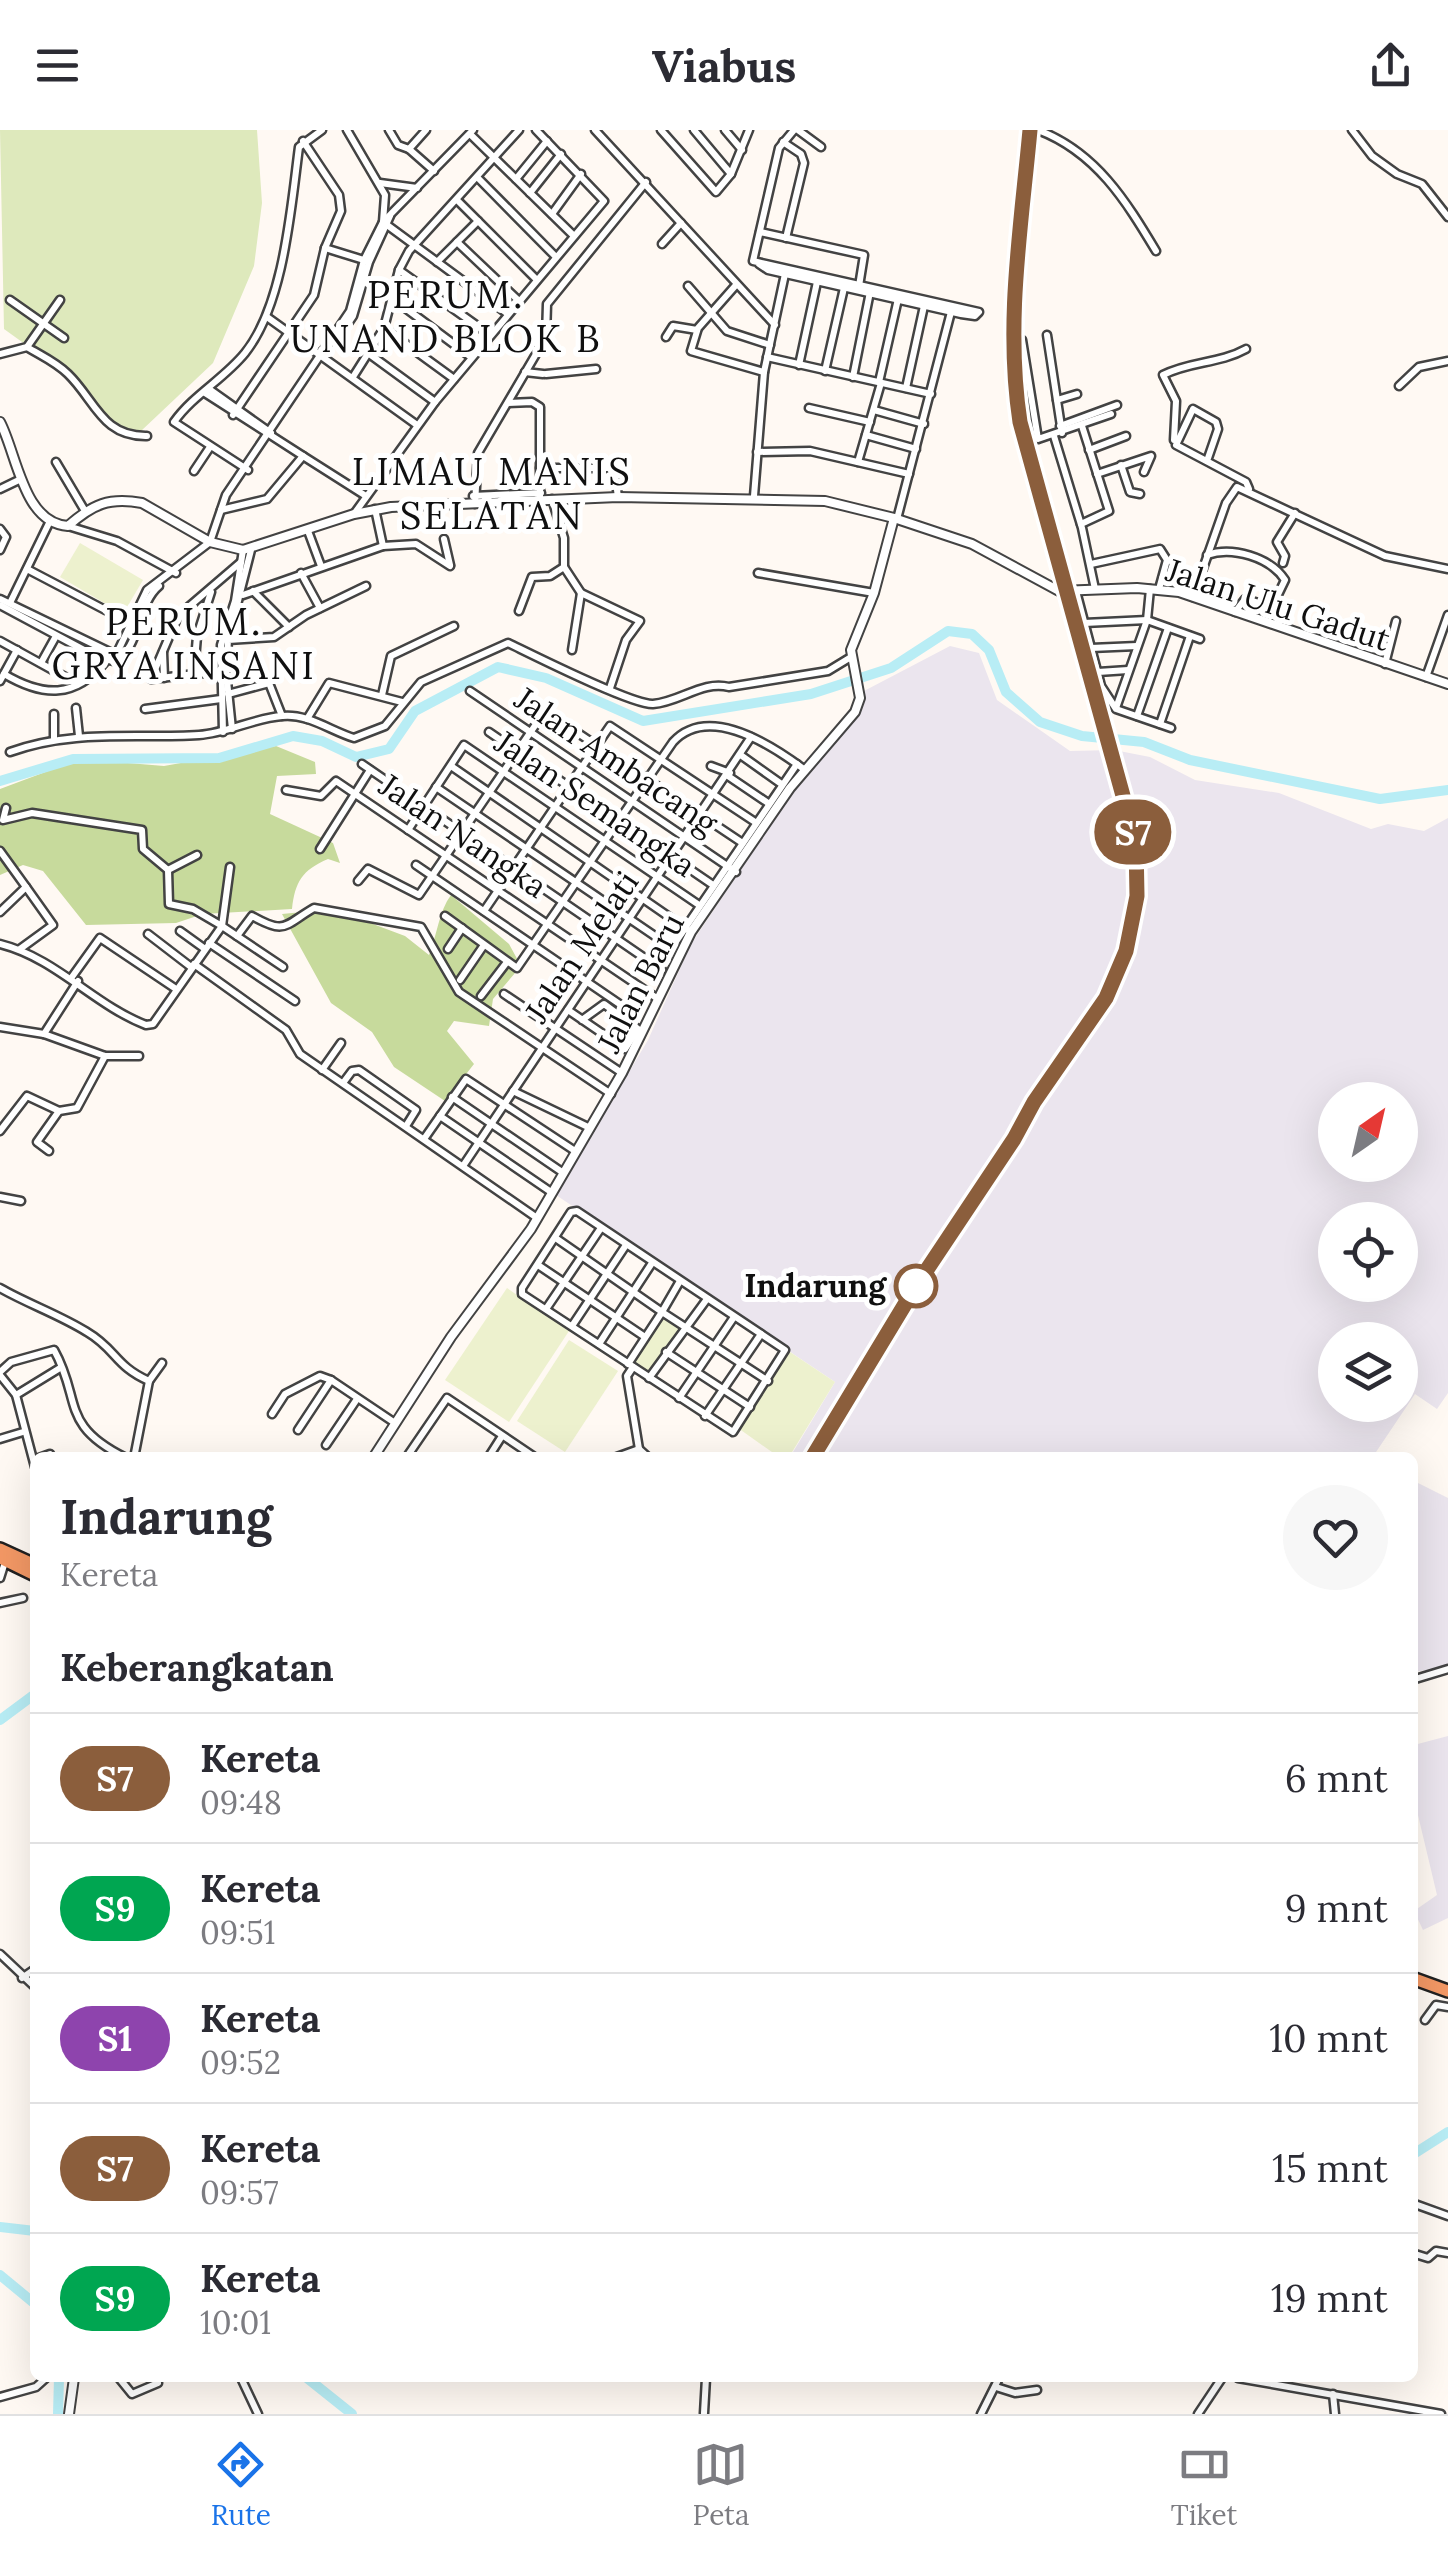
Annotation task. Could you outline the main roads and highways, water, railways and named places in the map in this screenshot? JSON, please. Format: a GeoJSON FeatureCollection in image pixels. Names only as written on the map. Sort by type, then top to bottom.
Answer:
{"type":"FeatureCollection","features":[{"type":"Feature","properties":{"kind":"highway"},"geometry":{"type":"LineString","coordinates":[[0,1548],[30,1563]]}},
{"type":"Feature","properties":{"kind":"highway"},"geometry":{"type":"LineString","coordinates":[[3,1560],[30,1573]]}},
{"type":"Feature","properties":{"kind":"highway"},"geometry":{"type":"LineString","coordinates":[[1418,1980],[1448,1991]]}},
{"type":"Feature","properties":{"kind":"waterway"},"geometry":{"type":"LineString","coordinates":[[0,781],[73,759],[219,758],[293,736],[322,741],[356,757],[389,749],[415,711],[498,667],[546,678],[643,721],[811,694],[891,668],[948,631],[972,634],[989,650],[1006,692],[1040,722],[1082,736],[1144,742],[1190,760],[1380,799],[1448,790]]}},
{"type":"Feature","properties":{"kind":"waterway"},"geometry":{"type":"LineString","coordinates":[[0,1720],[30,1698]]}},
{"type":"Feature","properties":{"kind":"waterway"},"geometry":{"type":"LineString","coordinates":[[1418,2151],[1448,2132]]}},
{"type":"Feature","properties":{"kind":"waterway"},"geometry":{"type":"LineString","coordinates":[[0,2227],[30,2230]]}},
{"type":"Feature","properties":{"kind":"waterway"},"geometry":{"type":"LineString","coordinates":[[0,2275],[30,2300]]}},
{"type":"Feature","properties":{"kind":"waterway"},"geometry":{"type":"LineString","coordinates":[[58,2414],[59,2382]]}},
{"type":"Feature","properties":{"kind":"waterway"},"geometry":{"type":"LineString","coordinates":[[312,2382],[352,2414]]}},
{"type":"Feature","properties":{"kind":"railway"},"geometry":{"type":"LineString","coordinates":[[816,1452],[916,1286],[1014,1139],[1033,1101],[1106,998],[1126,951],[1137,896],[1136,843],[1020,422],[1014,313],[1030,130]]}},
{"type":"Feature","properties":{"kind":"train","name":"S7"},"geometry":{"type":"LineString","coordinates":[[816,1452],[916,1286],[1106,998],[1126,951],[1137,896],[1136,843],[1020,422],[1013,374],[1015,284],[1030,130]]}},
{"type":"Feature","properties":{"kind":"place","name":"Indarung"},"geometry":{"type":"Point","coordinates":[916,1286]}},
{"type":"Feature","properties":{"kind":"district","name":"PERUM. UNAND BLOK B"},"geometry":{"type":"Point","coordinates":[446,317]}},
{"type":"Feature","properties":{"kind":"district","name":"LIMAU MANIS SELATAN"},"geometry":{"type":"Point","coordinates":[492,494]}},
{"type":"Feature","properties":{"kind":"district","name":"PERUM. GRYA INSANI"},"geometry":{"type":"Point","coordinates":[184,644]}}]}
